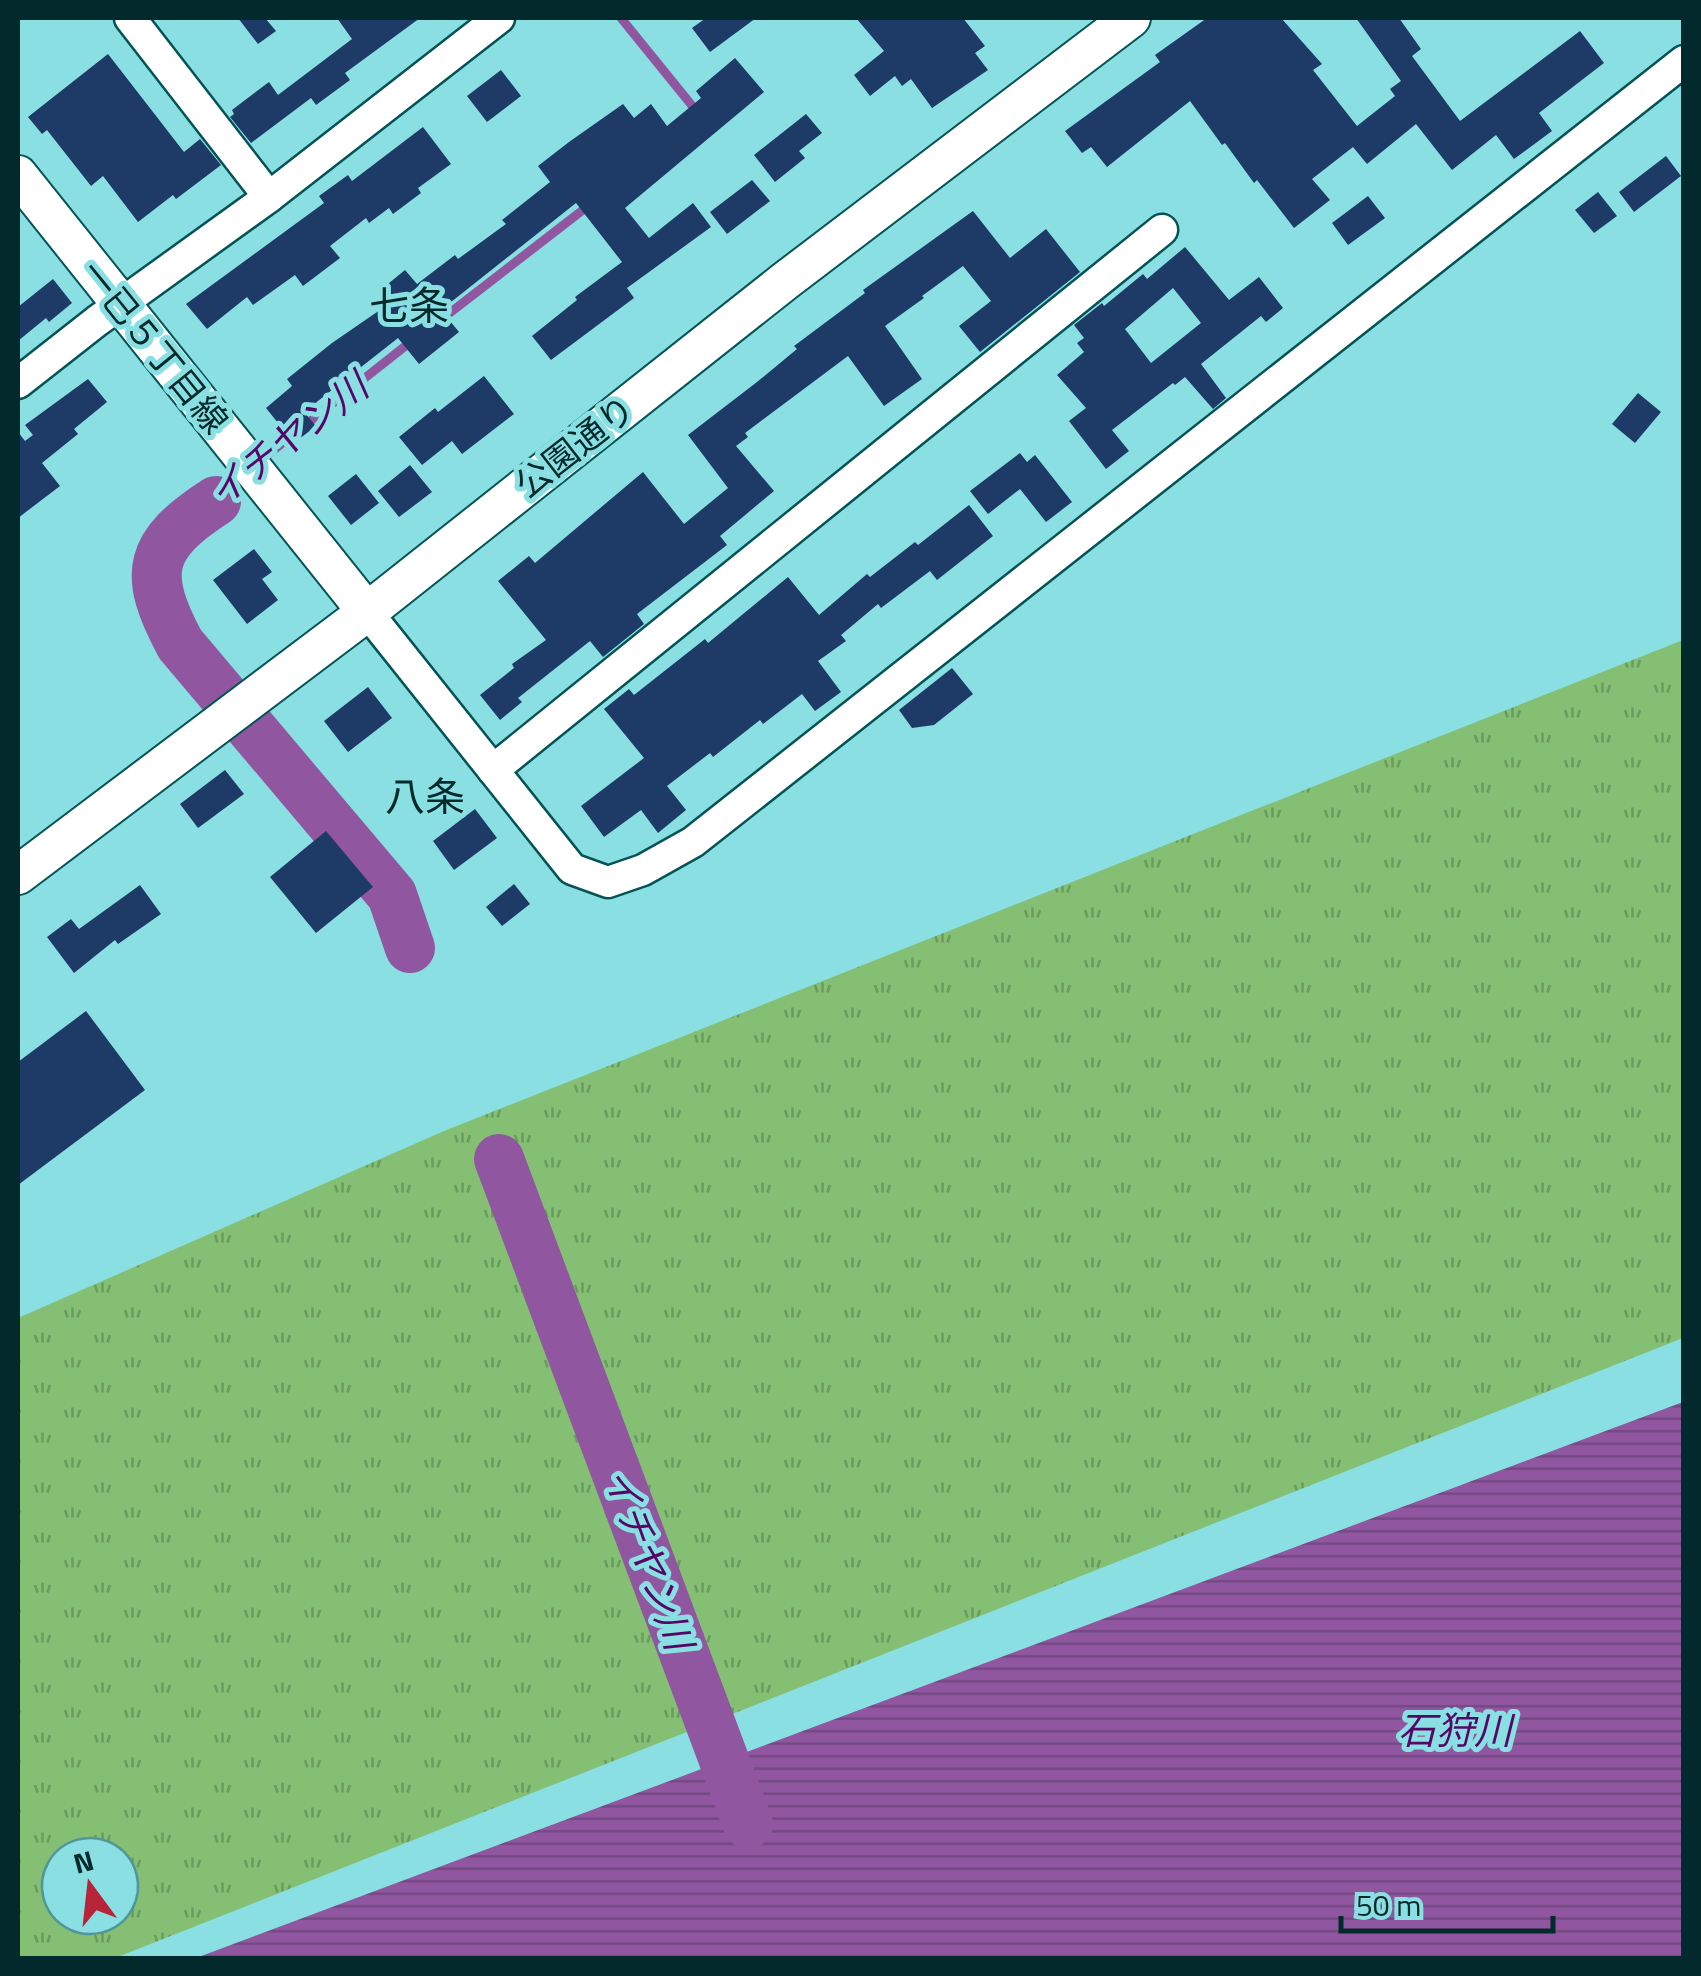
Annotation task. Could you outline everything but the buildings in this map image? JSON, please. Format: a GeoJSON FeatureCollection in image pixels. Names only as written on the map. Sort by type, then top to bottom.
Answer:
{"type":"FeatureCollection","features":[{"type":"Feature","properties":{"kind":"street"},"geometry":{"type":"LineString","coordinates":[[130,18],[270,197]]}},
{"type":"Feature","properties":{"kind":"street"},"geometry":{"type":"LineString","coordinates":[[18,383],[270,197],[499,18]]}},
{"type":"Feature","properties":{"kind":"street","name":"公園通り"},"geometry":{"type":"LineString","coordinates":[[18,874],[368,612],[932,166],[1131,18]]}},
{"type":"Feature","properties":{"kind":"street"},"geometry":{"type":"LineString","coordinates":[[368,612],[572,869],[608,882],[643,870],[692,842],[1684,61]]}},
{"type":"Feature","properties":{"kind":"street","name":"一已５丁目線"},"geometry":{"type":"LineString","coordinates":[[18,175],[368,612]]}},
{"type":"Feature","properties":{"kind":"street"},"geometry":{"type":"LineString","coordinates":[[494,770],[1162,230]]}},
{"type":"Feature","properties":{"kind":"green space"},"geometry":{"type":"Polygon","coordinates":[[[1683,640],[1683,1338],[115,1958],[18,1958],[18,1318],[444,1131],[1683,640]]]}},
{"type":"Feature","properties":{"kind":"water","name":"石狩川"},"geometry":{"type":"Polygon","coordinates":[[[1683,1402],[1683,1958],[196,1958],[1683,1402]]]}},
{"type":"Feature","properties":{"kind":"waterway","name":"イチヤン川"},"geometry":{"type":"LineString","coordinates":[[621,18],[698,113]]}},
{"type":"Feature","properties":{"kind":"waterway","name":"イチヤン川"},"geometry":{"type":"LineString","coordinates":[[438,322],[588,206]]}},
{"type":"Feature","properties":{"kind":"waterway","name":"イチヤン川"},"geometry":{"type":"LineString","coordinates":[[261,460],[413,340]]}},
{"type":"Feature","properties":{"kind":"waterway","name":"イチヤン川"},"geometry":{"type":"LineString","coordinates":[[216,501],[245,474]]}},
{"type":"Feature","properties":{"kind":"waterway","name":"イチヤン川"},"geometry":{"type":"LineString","coordinates":[[216,501],[176,532],[158,562],[160,598],[168,619],[180,644],[392,895],[410,948]]}},
{"type":"Feature","properties":{"kind":"waterway","name":"イチヤン川"},"geometry":{"type":"LineString","coordinates":[[499,1159],[748,1824]]}},
{"type":"Feature","properties":{"kind":"district","name":"七条"},"geometry":{"type":"Point","coordinates":[409,306]}},
{"type":"Feature","properties":{"kind":"district","name":"八条"},"geometry":{"type":"Point","coordinates":[425,797]}}]}
